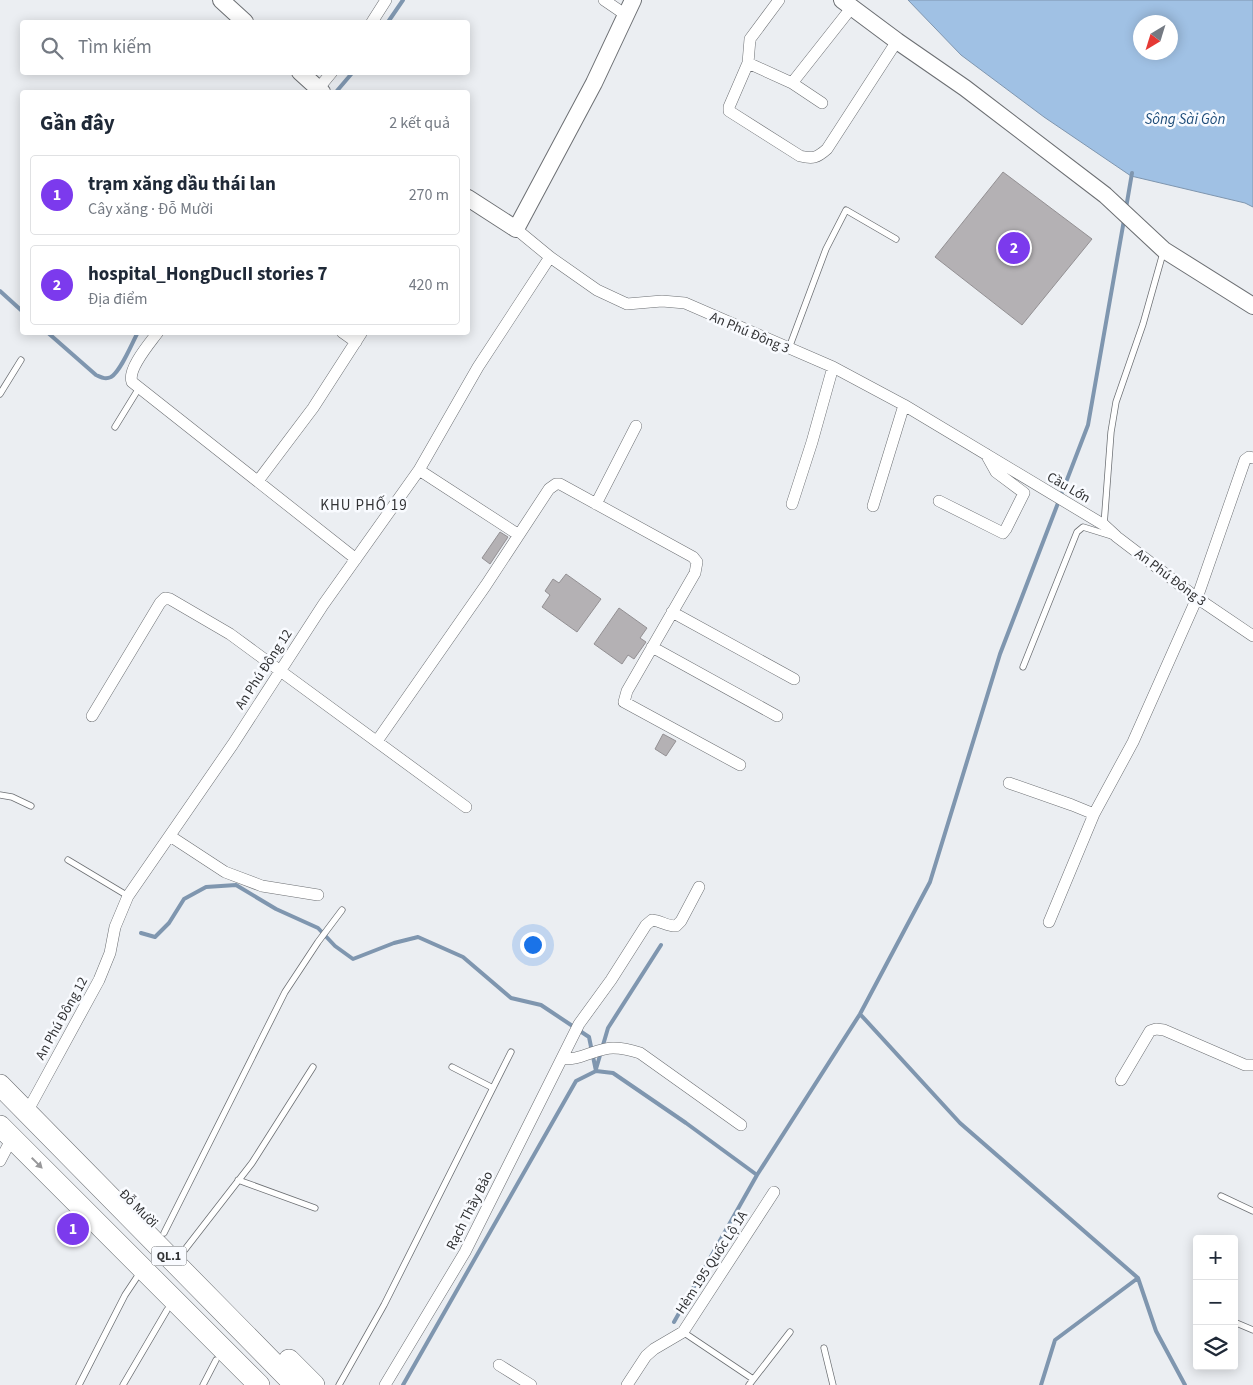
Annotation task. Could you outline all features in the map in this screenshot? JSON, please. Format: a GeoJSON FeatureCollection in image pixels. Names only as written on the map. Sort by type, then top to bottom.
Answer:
{"type":"FeatureCollection","features":[{"type":"Feature","properties":{"kind":"highway","name":"Đỗ Mười"},"geometry":{"type":"LineString","coordinates":[[0,1085],[295,1385]]}},
{"type":"Feature","properties":{"kind":"highway"},"geometry":{"type":"LineString","coordinates":[[4,1130],[27,1112]]}},
{"type":"Feature","properties":{"kind":"highway","name":"Đỗ Mười"},"geometry":{"type":"LineString","coordinates":[[42,1126],[54,1128],[68,1137],[314,1385]]}},
{"type":"Feature","properties":{"kind":"highway","name":"QL.1"},"geometry":{"type":"LineString","coordinates":[[4,1130],[136,1266],[259,1385]]}},
{"type":"Feature","properties":{"kind":"highway","name":"QL.1"},"geometry":{"type":"LineString","coordinates":[[136,1266],[145,1288],[241,1385]]}},
{"type":"Feature","properties":{"kind":"street"},"geometry":{"type":"LineString","coordinates":[[221,0],[243,20]]}},
{"type":"Feature","properties":{"kind":"street"},"geometry":{"type":"LineString","coordinates":[[373,20],[386,0]]}},
{"type":"Feature","properties":{"kind":"street"},"geometry":{"type":"LineString","coordinates":[[604,0],[626,15]]}},
{"type":"Feature","properties":{"kind":"street"},"geometry":{"type":"LineString","coordinates":[[516,229],[594,83],[633,0]]}},
{"type":"Feature","properties":{"kind":"street"},"geometry":{"type":"LineString","coordinates":[[779,0],[750,39],[748,63],[729,111],[800,156],[811,159],[818,157],[826,149],[897,41]]}},
{"type":"Feature","properties":{"kind":"street"},"geometry":{"type":"LineString","coordinates":[[792,83],[847,4],[965,88],[1105,195],[1164,250],[1253,306]]}},
{"type":"Feature","properties":{"kind":"street"},"geometry":{"type":"LineString","coordinates":[[748,63],[792,83],[822,103]]}},
{"type":"Feature","properties":{"kind":"street"},"geometry":{"type":"LineString","coordinates":[[303,75],[319,90]]}},
{"type":"Feature","properties":{"kind":"street"},"geometry":{"type":"LineString","coordinates":[[321,90],[330,75]]}},
{"type":"Feature","properties":{"kind":"street","name":"An Phú Đông 3"},"geometry":{"type":"LineString","coordinates":[[470,199],[516,229],[550,257],[597,290],[627,304],[662,301],[685,303],[834,367],[904,405],[1033,483]]}},
{"type":"Feature","properties":{"kind":"street","name":"An Phú Đông 12"},"geometry":{"type":"LineString","coordinates":[[27,1112],[99,980],[110,953],[115,927],[128,896],[281,671],[323,604],[419,470],[478,367],[550,257]]}},
{"type":"Feature","properties":{"kind":"street"},"geometry":{"type":"LineString","coordinates":[[156,335],[131,373],[132,382],[356,559]]}},
{"type":"Feature","properties":{"kind":"street"},"geometry":{"type":"LineString","coordinates":[[258,481],[313,408],[359,337]]}},
{"type":"Feature","properties":{"kind":"street"},"geometry":{"type":"LineString","coordinates":[[792,504],[834,367]]}},
{"type":"Feature","properties":{"kind":"street"},"geometry":{"type":"LineString","coordinates":[[872,506],[904,405]]}},
{"type":"Feature","properties":{"kind":"street"},"geometry":{"type":"LineString","coordinates":[[596,504],[636,426]]}},
{"type":"Feature","properties":{"kind":"street"},"geometry":{"type":"LineString","coordinates":[[939,501],[1003,533],[1006,530],[1024,493],[996,472],[986,454]]}},
{"type":"Feature","properties":{"kind":"street"},"geometry":{"type":"LineString","coordinates":[[1048,922],[1094,814],[1133,742],[1197,598],[1245,460],[1249,457],[1253,458]]}},
{"type":"Feature","properties":{"kind":"street"},"geometry":{"type":"LineString","coordinates":[[419,470],[520,535]]}},
{"type":"Feature","properties":{"kind":"street","name":"Cầu Lớn"},"geometry":{"type":"LineString","coordinates":[[1033,483],[1090,516]]}},
{"type":"Feature","properties":{"kind":"street"},"geometry":{"type":"LineString","coordinates":[[377,741],[486,585],[549,489],[556,484],[564,486],[693,556],[697,562],[695,573],[627,692],[624,702],[740,765]]}},
{"type":"Feature","properties":{"kind":"street","name":"An Phú Đông 3"},"geometry":{"type":"LineString","coordinates":[[1090,516],[1197,598],[1253,636]]}},
{"type":"Feature","properties":{"kind":"street"},"geometry":{"type":"LineString","coordinates":[[92,716],[160,603],[165,598],[176,602],[230,634],[466,807]]}},
{"type":"Feature","properties":{"kind":"street"},"geometry":{"type":"LineString","coordinates":[[672,612],[794,679]]}},
{"type":"Feature","properties":{"kind":"street"},"geometry":{"type":"LineString","coordinates":[[652,647],[777,716]]}},
{"type":"Feature","properties":{"kind":"street"},"geometry":{"type":"LineString","coordinates":[[1009,783],[1094,814]]}},
{"type":"Feature","properties":{"kind":"street"},"geometry":{"type":"LineString","coordinates":[[170,836],[224,872],[262,886],[318,895]]}},
{"type":"Feature","properties":{"kind":"street","name":"Rạch Thầy Bảo"},"geometry":{"type":"LineString","coordinates":[[385,1385],[465,1252],[580,1024],[646,925],[652,920],[660,921],[669,926],[676,926],[699,887]]}},
{"type":"Feature","properties":{"kind":"street"},"geometry":{"type":"LineString","coordinates":[[1121,1080],[1150,1031],[1156,1029],[1164,1030],[1245,1065],[1253,1065]]}},
{"type":"Feature","properties":{"kind":"street"},"geometry":{"type":"LineString","coordinates":[[562,1058],[572,1059],[609,1048],[626,1049],[640,1053],[741,1125]]}},
{"type":"Feature","properties":{"kind":"street"},"geometry":{"type":"LineString","coordinates":[[0,1161],[4,1130]]}},
{"type":"Feature","properties":{"kind":"street","name":"Hẻm 195 Quốc Lộ 1A"},"geometry":{"type":"LineString","coordinates":[[627,1385],[646,1356],[654,1349],[683,1332],[774,1192]]}},
{"type":"Feature","properties":{"kind":"street"},"geometry":{"type":"LineString","coordinates":[[499,1365],[531,1385]]}},
{"type":"Feature","properties":{"kind":"lane"},"geometry":{"type":"LineString","coordinates":[[788,348],[826,249],[846,210],[896,239]]}},
{"type":"Feature","properties":{"kind":"lane"},"geometry":{"type":"LineString","coordinates":[[1104,525],[1110,432],[1116,402],[1143,324],[1164,250]]}},
{"type":"Feature","properties":{"kind":"lane"},"geometry":{"type":"LineString","coordinates":[[0,394],[22,360]]}},
{"type":"Feature","properties":{"kind":"lane"},"geometry":{"type":"LineString","coordinates":[[115,427],[139,388]]}},
{"type":"Feature","properties":{"kind":"lane"},"geometry":{"type":"LineString","coordinates":[[1023,667],[1077,532],[1083,528],[1117,537]]}},
{"type":"Feature","properties":{"kind":"lane"},"geometry":{"type":"LineString","coordinates":[[0,795],[12,797],[30,806]]}},
{"type":"Feature","properties":{"kind":"lane"},"geometry":{"type":"LineString","coordinates":[[68,860],[128,896]]}},
{"type":"Feature","properties":{"kind":"lane"},"geometry":{"type":"LineString","coordinates":[[164,1233],[285,992],[342,910]]}},
{"type":"Feature","properties":{"kind":"lane"},"geometry":{"type":"LineString","coordinates":[[339,1385],[384,1305],[511,1052]]}},
{"type":"Feature","properties":{"kind":"lane"},"geometry":{"type":"LineString","coordinates":[[183,1252],[252,1163],[312,1067]]}},
{"type":"Feature","properties":{"kind":"lane"},"geometry":{"type":"LineString","coordinates":[[452,1067],[493,1088]]}},
{"type":"Feature","properties":{"kind":"lane"},"geometry":{"type":"LineString","coordinates":[[238,1180],[315,1208]]}},
{"type":"Feature","properties":{"kind":"lane"},"geometry":{"type":"LineString","coordinates":[[1221,1196],[1253,1211]]}},
{"type":"Feature","properties":{"kind":"lane"},"geometry":{"type":"LineString","coordinates":[[80,1385],[136,1266]]}},
{"type":"Feature","properties":{"kind":"lane"},"geometry":{"type":"LineString","coordinates":[[123,1385],[167,1310]]}},
{"type":"Feature","properties":{"kind":"lane"},"geometry":{"type":"LineString","coordinates":[[1238,1324],[1253,1330]]}},
{"type":"Feature","properties":{"kind":"lane"},"geometry":{"type":"LineString","coordinates":[[683,1332],[751,1382],[790,1332]]}},
{"type":"Feature","properties":{"kind":"lane"},"geometry":{"type":"LineString","coordinates":[[824,1348],[833,1385]]}},
{"type":"Feature","properties":{"kind":"lane"},"geometry":{"type":"LineString","coordinates":[[203,1385],[216,1360]]}},
{"type":"Feature","properties":{"kind":"water","name":"Sông Sài Gòn"},"geometry":{"type":"Polygon","coordinates":[[[908,0],[1253,0],[1253,207],[1245,203],[1131,176],[1044,117],[961,55],[908,0]]]}},
{"type":"Feature","properties":{"kind":"building"},"geometry":{"type":"Polygon","coordinates":[[[1003,172],[1092,239],[1022,325],[935,257],[1003,172]]]}},
{"type":"Feature","properties":{"kind":"building"},"geometry":{"type":"Polygon","coordinates":[[[500,532],[508,537],[490,564],[482,558],[500,532]]]}},
{"type":"Feature","properties":{"kind":"building"},"geometry":{"type":"Polygon","coordinates":[[[566,574],[601,599],[577,632],[542,607],[550,595],[545,591],[553,579],[559,583],[566,574]]]}},
{"type":"Feature","properties":{"kind":"building"},"geometry":{"type":"Polygon","coordinates":[[[619,608],[647,628],[640,638],[646,642],[634,659],[628,655],[622,664],[594,644],[619,608]]]}},
{"type":"Feature","properties":{"kind":"building"},"geometry":{"type":"Polygon","coordinates":[[[663,734],[676,741],[666,756],[655,749],[663,734]]]}},
{"type":"Feature","properties":{"kind":"waterway"},"geometry":{"type":"LineString","coordinates":[[389,20],[403,0]]}},
{"type":"Feature","properties":{"kind":"waterway"},"geometry":{"type":"LineString","coordinates":[[338,90],[350,75]]}},
{"type":"Feature","properties":{"kind":"waterway"},"geometry":{"type":"LineString","coordinates":[[1126,208],[1132,173]]}},
{"type":"Feature","properties":{"kind":"waterway"},"geometry":{"type":"LineString","coordinates":[[674,1322],[757,1175],[860,1014],[930,882],[1000,654],[1088,425],[1124,220]]}},
{"type":"Feature","properties":{"kind":"waterway"},"geometry":{"type":"LineString","coordinates":[[0,291],[20,309]]}},
{"type":"Feature","properties":{"kind":"waterway"},"geometry":{"type":"LineString","coordinates":[[50,335],[96,375],[103,378],[111,377],[119,369],[136,335]]}},
{"type":"Feature","properties":{"kind":"waterway"},"geometry":{"type":"LineString","coordinates":[[141,933],[155,937],[169,923],[184,899],[206,887],[236,885],[276,909],[318,928],[335,946],[353,959],[394,943],[418,937],[463,957],[511,998],[541,1005],[589,1037],[596,1071]]}},
{"type":"Feature","properties":{"kind":"waterway"},"geometry":{"type":"LineString","coordinates":[[596,1069],[608,1028],[661,945]]}},
{"type":"Feature","properties":{"kind":"waterway"},"geometry":{"type":"LineString","coordinates":[[860,1014],[960,1123],[1138,1278],[1156,1331],[1185,1385]]}},
{"type":"Feature","properties":{"kind":"waterway"},"geometry":{"type":"LineString","coordinates":[[403,1385],[576,1081],[596,1071],[613,1073],[757,1175]]}},
{"type":"Feature","properties":{"kind":"waterway"},"geometry":{"type":"LineString","coordinates":[[1041,1385],[1055,1340],[1138,1278]]}},
{"type":"Feature","properties":{"kind":"place","name":"hospital_HongDucII stories 7"},"geometry":{"type":"Point","coordinates":[1014,248]}},
{"type":"Feature","properties":{"kind":"place","name":"trạm xăng dầu thái lan"},"geometry":{"type":"Point","coordinates":[73,1229]}},
{"type":"Feature","properties":{"kind":"district","name":"KHU PHỐ 19"},"geometry":{"type":"Point","coordinates":[364,505]}}]}
